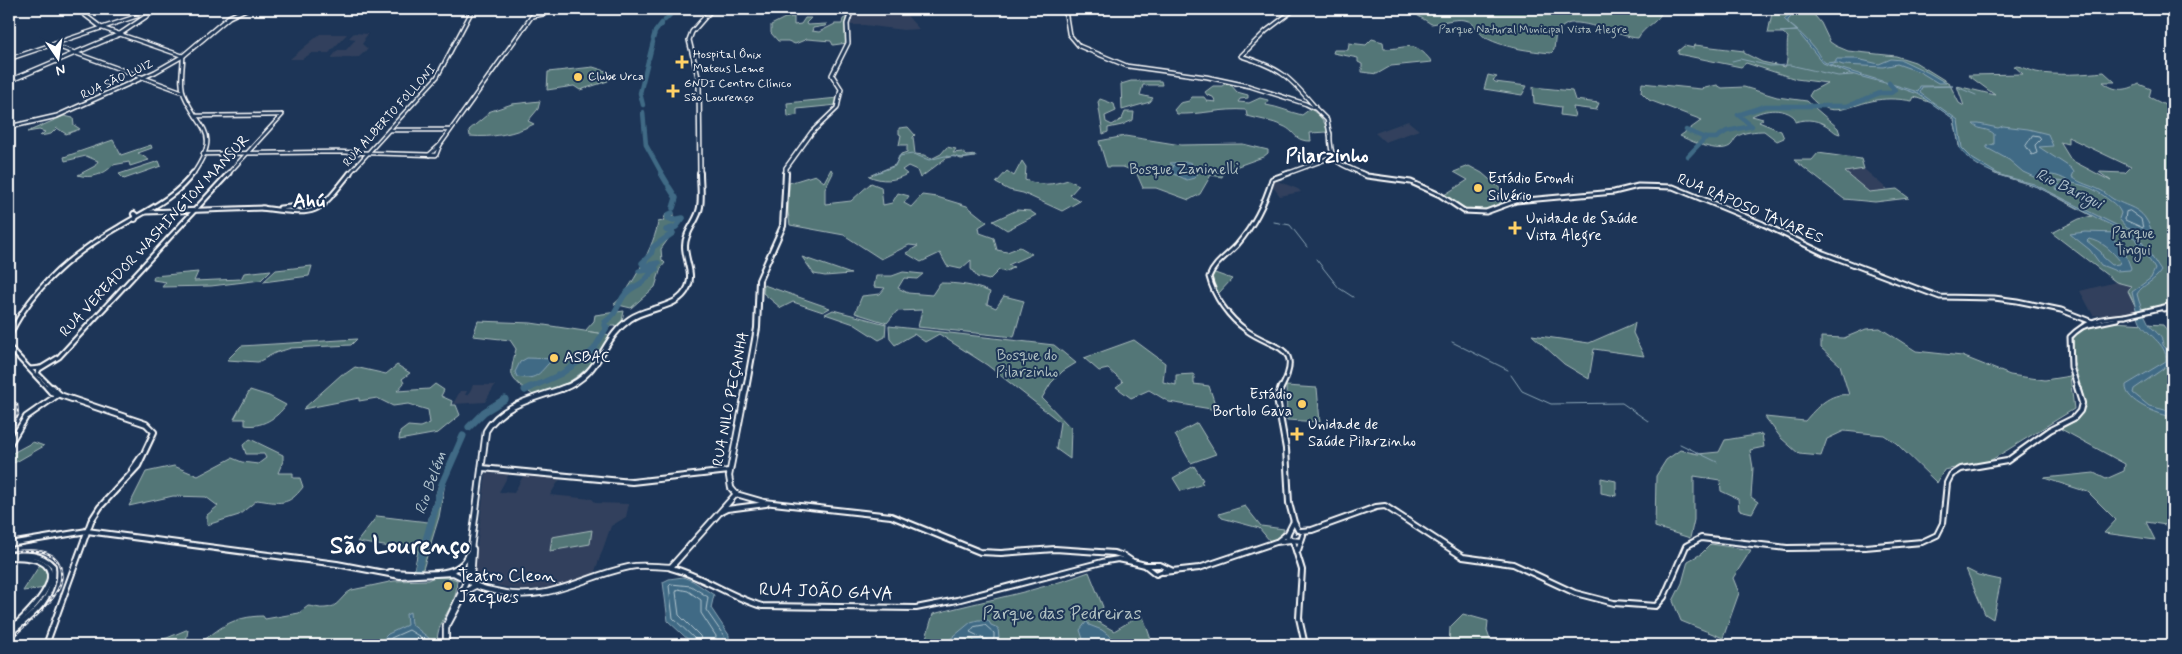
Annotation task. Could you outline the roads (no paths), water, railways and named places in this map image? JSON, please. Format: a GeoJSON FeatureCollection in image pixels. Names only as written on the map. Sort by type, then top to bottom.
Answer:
{"type":"FeatureCollection","features":[{"type":"Feature","properties":{"kind":"main road"},"geometry":{"type":"LineString","coordinates":[[9,336],[26,304],[77,254],[135,216],[146,212],[190,177],[203,154],[208,136],[183,93],[183,56],[102,28],[77,9]]}},
{"type":"Feature","properties":{"kind":"main road"},"geometry":{"type":"LineString","coordinates":[[9,59],[157,9]]}},
{"type":"Feature","properties":{"kind":"main road"},"geometry":{"type":"LineString","coordinates":[[229,17],[246,9]]}},
{"type":"Feature","properties":{"kind":"main road","name":"RUA ALBERTO FOLLONI"},"geometry":{"type":"LineString","coordinates":[[326,203],[367,153],[437,77],[473,9]]}},
{"type":"Feature","properties":{"kind":"main road"},"geometry":{"type":"LineString","coordinates":[[428,156],[440,144],[537,9]]}},
{"type":"Feature","properties":{"kind":"main road"},"geometry":{"type":"LineString","coordinates":[[446,645],[445,630],[447,620],[467,580],[487,428],[496,416],[512,406],[558,392],[584,378],[592,370],[618,331],[627,321],[640,314],[673,303],[690,286],[691,278],[685,254],[685,242],[688,231],[700,207],[699,81],[689,40],[692,32],[712,9]]}},
{"type":"Feature","properties":{"kind":"main road","name":"RUA NILO PEÇANHA"},"geometry":{"type":"LineString","coordinates":[[736,494],[729,484],[729,471],[758,322],[759,280],[783,226],[786,168],[812,132],[838,107],[841,89],[832,75],[848,43],[846,24],[852,9]]}},
{"type":"Feature","properties":{"kind":"main road"},"geometry":{"type":"LineString","coordinates":[[1065,9],[1067,28],[1075,43],[1120,64],[1207,76],[1252,87],[1313,107],[1321,113]]}},
{"type":"Feature","properties":{"kind":"main road"},"geometry":{"type":"LineString","coordinates":[[1295,9],[1266,31],[1241,56],[1267,64],[1292,80],[1328,122],[1332,158]]}},
{"type":"Feature","properties":{"kind":"main road"},"geometry":{"type":"LineString","coordinates":[[9,81],[120,34],[152,11]]}},
{"type":"Feature","properties":{"kind":"main road"},"geometry":{"type":"LineString","coordinates":[[533,16],[544,14]]}},
{"type":"Feature","properties":{"kind":"main road","name":"RUA SÃO LUIZ"},"geometry":{"type":"LineString","coordinates":[[9,127],[57,116],[143,78],[183,56],[229,17]]}},
{"type":"Feature","properties":{"kind":"main road"},"geometry":{"type":"LineString","coordinates":[[55,45],[183,93]]}},
{"type":"Feature","properties":{"kind":"main road"},"geometry":{"type":"LineString","coordinates":[[172,88],[182,88]]}},
{"type":"Feature","properties":{"kind":"main road"},"geometry":{"type":"LineString","coordinates":[[1311,102],[1313,107]]}},
{"type":"Feature","properties":{"kind":"main road","name":"RUA VEREADOR WASHINGTON MANSUR"},"geometry":{"type":"LineString","coordinates":[[41,368],[59,357],[282,116],[204,116],[198,118]]}},
{"type":"Feature","properties":{"kind":"main road"},"geometry":{"type":"LineString","coordinates":[[389,130],[450,130]]}},
{"type":"Feature","properties":{"kind":"main road"},"geometry":{"type":"LineString","coordinates":[[1330,132],[1329,144],[1332,158]]}},
{"type":"Feature","properties":{"kind":"main road"},"geometry":{"type":"LineString","coordinates":[[203,154],[336,152],[428,156],[436,155],[440,144]]}},
{"type":"Feature","properties":{"kind":"main road"},"geometry":{"type":"LineString","coordinates":[[1329,144],[1331,150]]}},
{"type":"Feature","properties":{"kind":"main road"},"geometry":{"type":"LineString","coordinates":[[1298,550],[1301,532],[1293,522],[1288,495],[1285,446],[1277,399],[1290,370],[1289,361],[1279,347],[1249,332],[1240,324],[1215,293],[1210,275],[1213,268],[1244,236],[1265,202],[1272,179],[1280,174],[1332,158]]}},
{"type":"Feature","properties":{"kind":"main road","name":"RUA RAPOSO TAVARES"},"geometry":{"type":"LineString","coordinates":[[1332,158],[1336,162],[1364,175],[1395,178],[1418,184],[1468,212],[1486,212],[1508,203],[1530,199],[1614,192],[1645,186],[1673,187],[1763,224],[1823,253],[1940,297],[2002,299],[2076,316],[2093,323]]}},
{"type":"Feature","properties":{"kind":"main road"},"geometry":{"type":"LineString","coordinates":[[146,212],[262,208],[309,212],[322,207],[326,203]]}},
{"type":"Feature","properties":{"kind":"main road"},"geometry":{"type":"LineString","coordinates":[[289,209],[318,206],[326,203]]}},
{"type":"Feature","properties":{"kind":"main road"},"geometry":{"type":"LineString","coordinates":[[2076,329],[2093,323],[2173,306]]}},
{"type":"Feature","properties":{"kind":"main road","name":"RUA RAPOSO TAVARES"},"geometry":{"type":"LineString","coordinates":[[2076,316],[2093,323]]}},
{"type":"Feature","properties":{"kind":"main road"},"geometry":{"type":"LineString","coordinates":[[1276,542],[1288,532],[1309,531],[1378,506],[1392,510],[1463,558],[1513,564],[1575,593],[1614,602],[1649,607],[1656,606],[1664,597],[1686,546],[1700,538],[1788,548],[1865,547],[1922,542],[1937,535],[1943,523],[1947,483],[1952,475],[1961,470],[2007,461],[2050,430],[2074,418],[2080,411],[2082,403],[2071,367],[2070,337],[2076,329],[2087,322]]}},
{"type":"Feature","properties":{"kind":"main road"},"geometry":{"type":"LineString","coordinates":[[9,347],[51,392],[151,426],[154,434],[141,461],[100,507],[87,531],[46,645]]}},
{"type":"Feature","properties":{"kind":"main road"},"geometry":{"type":"LineString","coordinates":[[30,369],[41,368]]}},
{"type":"Feature","properties":{"kind":"main road"},"geometry":{"type":"LineString","coordinates":[[41,368],[37,373],[59,394]]}},
{"type":"Feature","properties":{"kind":"main road"},"geometry":{"type":"LineString","coordinates":[[9,445],[24,420],[59,394]]}},
{"type":"Feature","properties":{"kind":"main road"},"geometry":{"type":"LineString","coordinates":[[482,468],[632,482],[729,471]]}},
{"type":"Feature","properties":{"kind":"main road"},"geometry":{"type":"LineString","coordinates":[[671,567],[736,494],[772,504],[891,516],[980,552],[1001,553],[1055,549],[1082,550],[1121,554],[1133,562],[1160,566],[1163,570],[1174,571],[1204,566],[1276,542],[1301,541]]}},
{"type":"Feature","properties":{"kind":"main road"},"geometry":{"type":"LineString","coordinates":[[718,515],[727,510],[772,504]]}},
{"type":"Feature","properties":{"kind":"main road"},"geometry":{"type":"LineString","coordinates":[[1293,522],[1287,537],[1298,550],[1303,578],[1299,617],[1305,645]]}},
{"type":"Feature","properties":{"kind":"main road"},"geometry":{"type":"LineString","coordinates":[[9,544],[87,531],[413,577],[453,574],[467,580]]}},
{"type":"Feature","properties":{"kind":"main road"},"geometry":{"type":"LineString","coordinates":[[386,572],[417,574],[455,569],[466,561],[472,544]]}},
{"type":"Feature","properties":{"kind":"main road"},"geometry":{"type":"LineString","coordinates":[[445,630],[466,591],[475,586],[472,578],[472,544]]}},
{"type":"Feature","properties":{"kind":"main road"},"geometry":{"type":"LineString","coordinates":[[9,556],[30,554],[40,556],[53,566],[54,576],[52,587],[41,604],[9,633]]}},
{"type":"Feature","properties":{"kind":"main road","name":"RUA JOÃO GAVA"},"geometry":{"type":"LineString","coordinates":[[467,580],[475,586],[513,596],[536,595],[564,590],[629,567],[671,567],[694,574],[748,602],[762,606],[902,609],[948,602],[1101,562],[1118,559],[1133,562]]}},
{"type":"Feature","properties":{"kind":"main road"},"geometry":{"type":"LineString","coordinates":[[1145,565],[1158,574],[1163,570]]}},
{"type":"Feature","properties":{"kind":"main road"},"geometry":{"type":"LineString","coordinates":[[1153,571],[1155,566]]}},
{"type":"Feature","properties":{"kind":"water"},"geometry":{"type":"Polygon","coordinates":[[[1786,9],[1794,14],[1788,20],[1788,23],[1784,19],[1790,14],[1786,9]]]}},
{"type":"Feature","properties":{"kind":"water"},"geometry":{"type":"Polygon","coordinates":[[[1790,24],[1799,31],[1826,63],[1836,62],[1836,59],[1857,59],[1879,64],[1891,59],[1902,60],[1946,83],[1938,83],[1920,72],[1897,64],[1883,67],[1837,63],[1829,65],[1918,92],[1920,86],[1953,86],[1922,87],[1920,93],[1958,120],[1962,148],[1973,159],[2000,175],[1986,170],[1968,158],[1960,149],[1954,119],[1918,94],[1851,74],[1823,63],[1790,24]]]}},
{"type":"Feature","properties":{"kind":"water"},"geometry":{"type":"Polygon","coordinates":[[[1973,124],[1998,128],[2003,126],[2028,129],[2048,134],[2053,146],[2039,147],[2071,168],[2074,172],[2072,177],[2075,179],[2102,191],[2113,199],[2140,212],[2148,222],[2151,229],[2150,232],[2145,234],[2127,228],[2119,219],[2121,213],[2116,205],[2091,188],[2063,182],[2068,181],[2056,176],[2044,175],[2036,178],[2023,172],[2009,160],[1987,148],[1987,146],[1994,144],[1994,134],[1973,124]]]}},
{"type":"Feature","properties":{"kind":"water"},"geometry":{"type":"Polygon","coordinates":[[[1170,163],[1192,163],[1190,166],[1191,170],[1198,174],[1194,178],[1187,180],[1170,172],[1174,166],[1170,163]]]}},
{"type":"Feature","properties":{"kind":"water"},"geometry":{"type":"Polygon","coordinates":[[[2002,175],[2034,184],[2132,233],[2142,242],[2161,271],[2137,294],[2148,322],[2172,355],[2173,362],[2134,389],[2133,393],[2149,406],[2173,412],[2173,417],[2144,407],[2131,397],[2127,391],[2126,385],[2166,361],[2163,349],[2142,324],[2135,306],[2132,292],[2151,278],[2155,269],[2136,239],[2121,230],[2117,231],[2119,229],[2049,193],[2002,175]]]}},
{"type":"Feature","properties":{"kind":"water"},"geometry":{"type":"Polygon","coordinates":[[[2042,179],[2060,185],[2062,188],[2058,190],[2056,189],[2058,186],[2042,179]]]}},
{"type":"Feature","properties":{"kind":"water"},"geometry":{"type":"Polygon","coordinates":[[[2085,232],[2118,233],[2112,235],[2116,243],[2128,253],[2126,255],[2130,270],[2116,271],[2101,265],[2090,250],[2070,234],[2085,232]],[[2089,239],[2087,241],[2101,252],[2103,257],[2112,265],[2119,264],[2120,261],[2110,250],[2089,239]]]}},
{"type":"Feature","properties":{"kind":"water"},"geometry":{"type":"Polygon","coordinates":[[[527,358],[553,359],[538,374],[530,378],[517,377],[515,372],[520,362],[527,358]]]}},
{"type":"Feature","properties":{"kind":"water"},"geometry":{"type":"Polygon","coordinates":[[[683,577],[693,581],[714,595],[711,608],[729,635],[729,639],[724,645],[694,645],[668,621],[663,582],[683,577]]]}},
{"type":"Feature","properties":{"kind":"water"},"geometry":{"type":"Polygon","coordinates":[[[410,612],[411,624],[429,638],[428,645],[377,645],[388,634],[407,625],[406,614],[410,612]]]}},
{"type":"Feature","properties":{"kind":"water"},"geometry":{"type":"Polygon","coordinates":[[[988,620],[991,625],[998,628],[999,639],[996,644],[986,644],[974,641],[973,639],[964,640],[957,645],[943,645],[971,622],[988,620]]]}},
{"type":"Feature","properties":{"kind":"water"},"geometry":{"type":"Polygon","coordinates":[[[1087,621],[1089,625],[1102,630],[1121,645],[1085,645],[1080,630],[1087,621]]]}},
{"type":"Feature","properties":{"kind":"waterway","name":"Rio Belém"},"geometry":{"type":"LineString","coordinates":[[665,20],[676,9]]}},
{"type":"Feature","properties":{"kind":"waterway","name":"Rio Belém"},"geometry":{"type":"LineString","coordinates":[[653,39],[655,32],[662,23]]}},
{"type":"Feature","properties":{"kind":"waterway","name":"Rio Belém"},"geometry":{"type":"LineString","coordinates":[[649,58],[653,42]]}},
{"type":"Feature","properties":{"kind":"waterway"},"geometry":{"type":"LineString","coordinates":[[1732,61],[1740,59],[1770,66],[1790,65],[1838,76],[1853,75]]}},
{"type":"Feature","properties":{"kind":"waterway","name":"Rio Belém"},"geometry":{"type":"LineString","coordinates":[[643,105],[640,93],[648,61]]}},
{"type":"Feature","properties":{"kind":"waterway"},"geometry":{"type":"LineString","coordinates":[[1705,138],[1716,138],[1727,131],[1752,126],[1738,115],[1765,106],[1847,106],[1880,93],[1891,93],[1895,90],[1889,83]]}},
{"type":"Feature","properties":{"kind":"waterway"},"geometry":{"type":"LineString","coordinates":[[1957,87],[1976,95]]}},
{"type":"Feature","properties":{"kind":"waterway","name":"Rio Belém"},"geometry":{"type":"LineString","coordinates":[[643,112],[646,145],[662,174]]}},
{"type":"Feature","properties":{"kind":"waterway"},"geometry":{"type":"LineString","coordinates":[[1686,130],[1705,138]]}},
{"type":"Feature","properties":{"kind":"waterway"},"geometry":{"type":"LineString","coordinates":[[1688,156],[1705,138]]}},
{"type":"Feature","properties":{"kind":"waterway"},"geometry":{"type":"LineString","coordinates":[[874,174],[895,166],[899,156],[913,154],[929,160],[945,156],[965,158],[976,156]]}},
{"type":"Feature","properties":{"kind":"waterway","name":"Rio Belém"},"geometry":{"type":"LineString","coordinates":[[661,173],[667,183]]}},
{"type":"Feature","properties":{"kind":"waterway","name":"Rio Belém"},"geometry":{"type":"LineString","coordinates":[[669,187],[676,198],[673,208]]}},
{"type":"Feature","properties":{"kind":"waterway","name":"Rio Belém"},"geometry":{"type":"LineString","coordinates":[[528,389],[561,374],[594,349],[607,327],[604,325],[605,322],[614,314],[625,294],[656,269],[639,271],[655,266],[658,263],[644,266],[642,263],[651,254],[653,247],[673,233],[666,230],[676,227],[683,218],[673,220],[668,218],[668,215],[672,213]]}},
{"type":"Feature","properties":{"kind":"waterway"},"geometry":{"type":"LineString","coordinates":[[1274,222],[1290,225],[1307,247]]}},
{"type":"Feature","properties":{"kind":"waterway"},"geometry":{"type":"LineString","coordinates":[[1316,259],[1339,288],[1353,297]]}},
{"type":"Feature","properties":{"kind":"waterway"},"geometry":{"type":"LineString","coordinates":[[1452,342],[1508,370]]}},
{"type":"Feature","properties":{"kind":"waterway"},"geometry":{"type":"LineString","coordinates":[[1511,375],[1522,391],[1551,404],[1622,403],[1648,421]]}},
{"type":"Feature","properties":{"kind":"waterway","name":"Rio Belém"},"geometry":{"type":"LineString","coordinates":[[525,390],[531,387]]}},
{"type":"Feature","properties":{"kind":"waterway","name":"Rio Belém"},"geometry":{"type":"LineString","coordinates":[[469,427],[484,412],[505,399]]}},
{"type":"Feature","properties":{"kind":"waterway","name":"Rio Belém"},"geometry":{"type":"LineString","coordinates":[[418,568],[442,484],[463,436]]}},
{"type":"Feature","properties":{"kind":"waterway"},"geometry":{"type":"LineString","coordinates":[[1680,444],[1717,462]]}},
{"type":"Feature","properties":{"kind":"railway"},"geometry":{"type":"LineString","coordinates":[[9,399],[17,404],[18,415],[9,433]]}},
{"type":"Feature","properties":{"kind":"railway"},"geometry":{"type":"LineString","coordinates":[[9,552],[41,551],[48,553],[59,563],[61,574],[59,587],[49,602],[9,640]]}},
{"type":"Feature","properties":{"kind":"place","name":"Hospital Ônix Mateus Leme"},"geometry":{"type":"Point","coordinates":[682,62]}},
{"type":"Feature","properties":{"kind":"place","name":"Clube Urca"},"geometry":{"type":"Point","coordinates":[578,77]}},
{"type":"Feature","properties":{"kind":"place","name":"GNDI Centro Clínico São Lourenço"},"geometry":{"type":"Point","coordinates":[673,91]}},
{"type":"Feature","properties":{"kind":"place","name":"Estádio Erondi Silvério"},"geometry":{"type":"Point","coordinates":[1478,188]}},
{"type":"Feature","properties":{"kind":"place","name":"Unidade de Saúde Vista Alegre"},"geometry":{"type":"Point","coordinates":[1515,228]}},
{"type":"Feature","properties":{"kind":"place","name":"ASBAC"},"geometry":{"type":"Point","coordinates":[554,358]}},
{"type":"Feature","properties":{"kind":"place","name":"Estádio Bortolo Gava"},"geometry":{"type":"Point","coordinates":[1302,404]}},
{"type":"Feature","properties":{"kind":"place","name":"Unidade de Saúde Pilarzinho"},"geometry":{"type":"Point","coordinates":[1297,434]}},
{"type":"Feature","properties":{"kind":"place","name":"Teatro Cleon Jacques"},"geometry":{"type":"Point","coordinates":[448,586]}},
{"type":"Feature","properties":{"kind":"district","name":"Pilarzinho"},"geometry":{"type":"Point","coordinates":[1327,156]}},
{"type":"Feature","properties":{"kind":"district","name":"Ahú"},"geometry":{"type":"Point","coordinates":[309,201]}},
{"type":"Feature","properties":{"kind":"district","name":"São Lourenço"},"geometry":{"type":"Point","coordinates":[400,546]}},
{"type":"Feature","properties":{"kind":"park label","name":"Parque Natural Municipal Vista Alegre"},"geometry":{"type":"Point","coordinates":[1533,30]}},
{"type":"Feature","properties":{"kind":"park label","name":"Bosque Zaninelli"},"geometry":{"type":"Point","coordinates":[1184,170]}},
{"type":"Feature","properties":{"kind":"park label","name":"Parque Tingui"},"geometry":{"type":"Point","coordinates":[2133,242]}},
{"type":"Feature","properties":{"kind":"park label","name":"Bosque do Pilarzinho"},"geometry":{"type":"Point","coordinates":[1027,364]}},
{"type":"Feature","properties":{"kind":"park label","name":"Parque das Pedreiras"},"geometry":{"type":"Point","coordinates":[1062,614]}},
{"type":"Feature","properties":{"kind":"water label","name":"Rio Barigui"},"geometry":{"type":"Point","coordinates":[2069,189]}}]}
